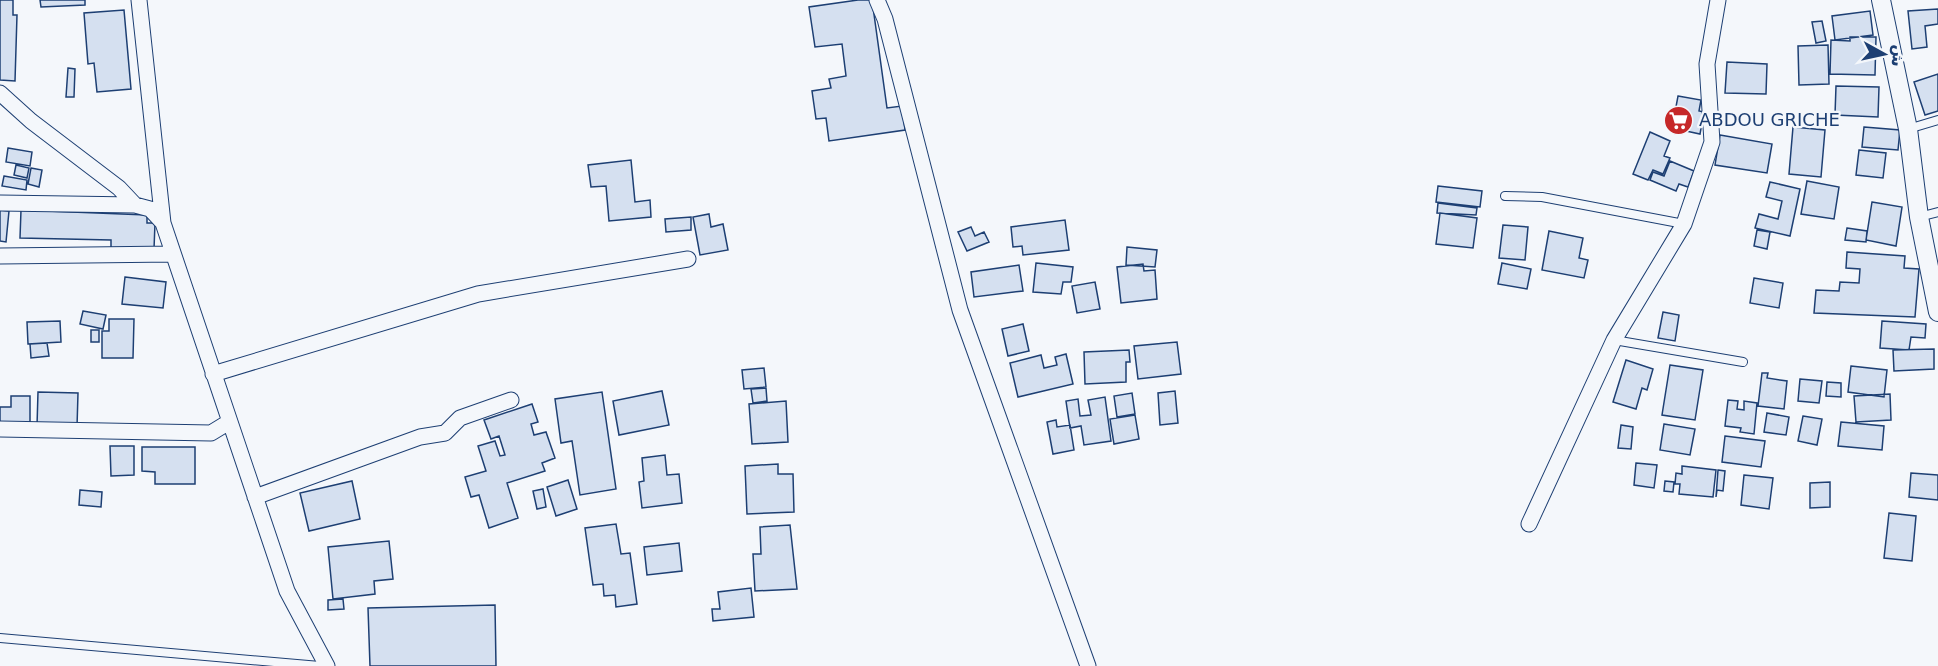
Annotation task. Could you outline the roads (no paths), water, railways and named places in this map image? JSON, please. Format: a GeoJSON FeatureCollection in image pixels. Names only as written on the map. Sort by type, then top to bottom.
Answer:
{"type":"FeatureCollection","features":[{"type":"Feature","properties":{"kind":"street"},"geometry":{"type":"LineString","coordinates":[[139,0],[164,223],[287,591],[327,666]]}},
{"type":"Feature","properties":{"kind":"street"},"geometry":{"type":"LineString","coordinates":[[878,0],[885,18],[960,310],[1088,666]]}},
{"type":"Feature","properties":{"kind":"street"},"geometry":{"type":"LineString","coordinates":[[1529,524],[1614,340],[1684,224],[1712,142],[1707,64],[1718,0]]}},
{"type":"Feature","properties":{"kind":"street"},"geometry":{"type":"LineString","coordinates":[[1881,0],[1908,129],[1919,217],[1938,312]]}},
{"type":"Feature","properties":{"kind":"street"},"geometry":{"type":"LineString","coordinates":[[0,93],[31,121],[120,188],[135,205]]}},
{"type":"Feature","properties":{"kind":"street"},"geometry":{"type":"LineString","coordinates":[[0,203],[135,205],[150,209],[164,223]]}},
{"type":"Feature","properties":{"kind":"street"},"geometry":{"type":"LineString","coordinates":[[0,256],[173,254]]}},
{"type":"Feature","properties":{"kind":"street"},"geometry":{"type":"LineString","coordinates":[[213,375],[478,294],[688,259]]}},
{"type":"Feature","properties":{"kind":"street"},"geometry":{"type":"LineString","coordinates":[[255,497],[420,437],[445,433],[460,418],[511,400]]}},
{"type":"Feature","properties":{"kind":"street"},"geometry":{"type":"LineString","coordinates":[[0,429],[211,433],[229,422]]}},
{"type":"Feature","properties":{"kind":"lane"},"geometry":{"type":"LineString","coordinates":[[1908,129],[1938,120]]}},
{"type":"Feature","properties":{"kind":"lane"},"geometry":{"type":"LineString","coordinates":[[1505,196],[1542,197],[1684,224]]}},
{"type":"Feature","properties":{"kind":"lane"},"geometry":{"type":"LineString","coordinates":[[1919,217],[1938,212]]}},
{"type":"Feature","properties":{"kind":"lane"},"geometry":{"type":"LineString","coordinates":[[1614,340],[1743,363]]}},
{"type":"Feature","properties":{"kind":"lane"},"geometry":{"type":"LineString","coordinates":[[0,638],[321,666]]}},
{"type":"Feature","properties":{"kind":"place","name":"ABDOU GRICHE"},"geometry":{"type":"Point","coordinates":[1678,120]}}]}
